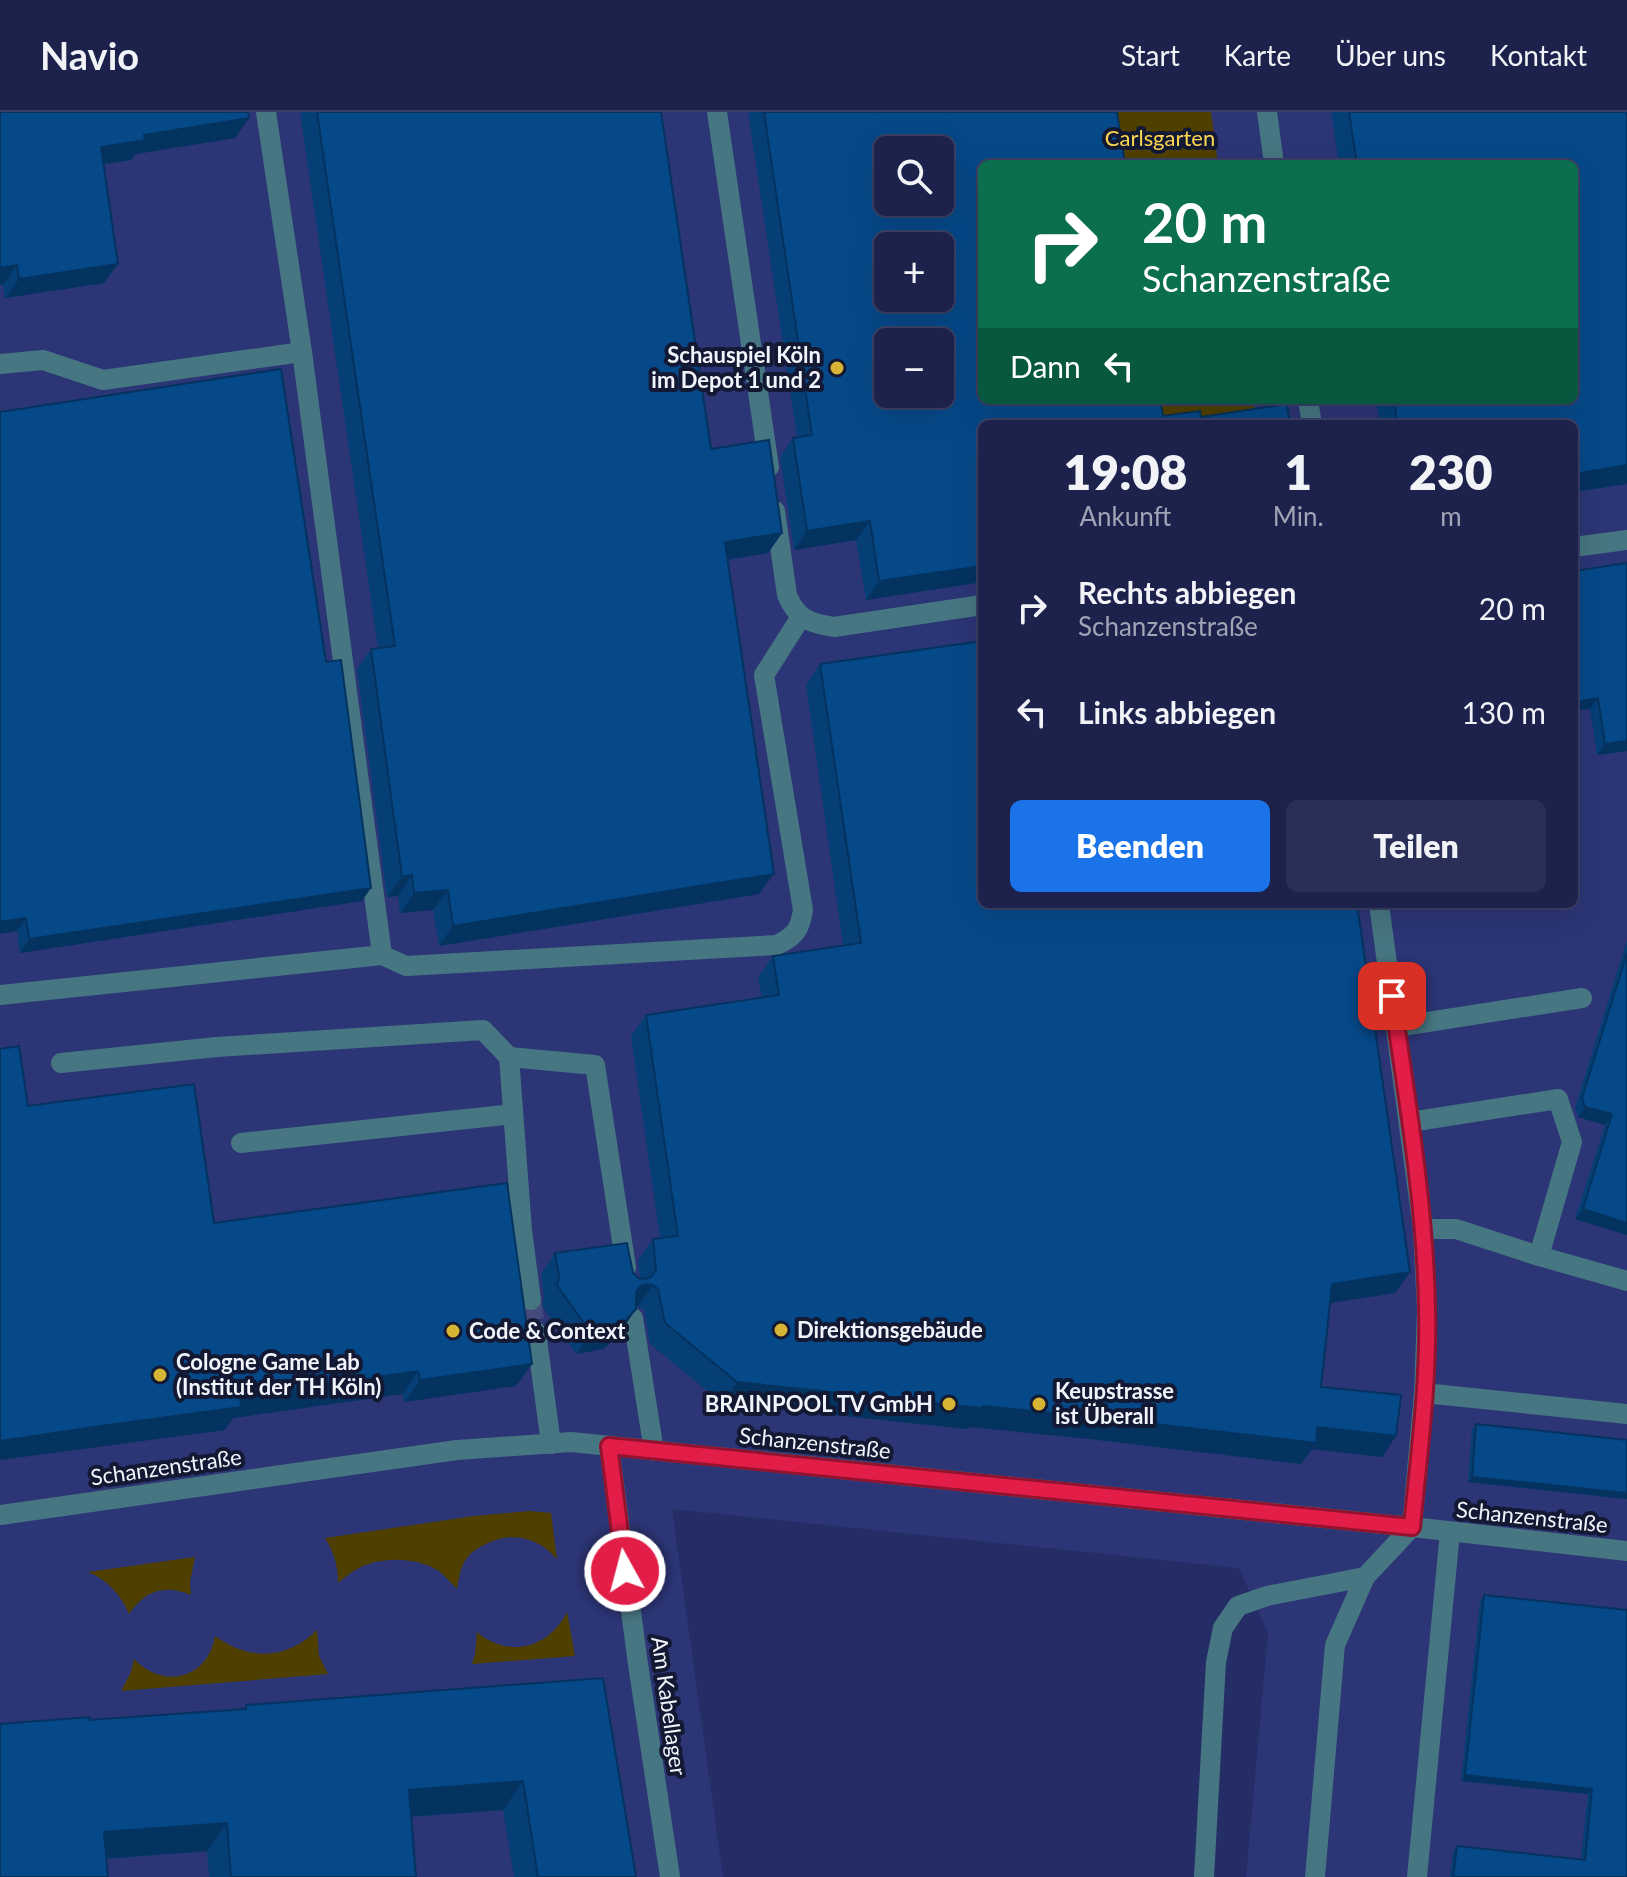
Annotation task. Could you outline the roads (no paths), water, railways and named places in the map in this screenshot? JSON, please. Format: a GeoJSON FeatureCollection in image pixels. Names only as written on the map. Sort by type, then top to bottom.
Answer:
{"type":"FeatureCollection","features":[{"type":"Feature","properties":{"kind":"street"},"geometry":{"type":"LineString","coordinates":[[266,112],[302,352],[382,955]]}},
{"type":"Feature","properties":{"kind":"street"},"geometry":{"type":"LineString","coordinates":[[717,112],[787,595],[792,607],[801,617],[815,624],[834,627],[978,606]]}},
{"type":"Feature","properties":{"kind":"street"},"geometry":{"type":"LineString","coordinates":[[1267,112],[1273,160]]}},
{"type":"Feature","properties":{"kind":"street"},"geometry":{"type":"LineString","coordinates":[[0,364],[43,360],[103,380],[302,352]]}},
{"type":"Feature","properties":{"kind":"street"},"geometry":{"type":"LineString","coordinates":[[1578,546],[1627,540]]}},
{"type":"Feature","properties":{"kind":"street"},"geometry":{"type":"LineString","coordinates":[[0,995],[382,955],[406,966],[777,945],[792,938],[801,924],[803,910],[764,675],[801,617]]}},
{"type":"Feature","properties":{"kind":"street"},"geometry":{"type":"LineString","coordinates":[[1315,1877],[1335,1645],[1365,1577],[1412,1527],[1424,1393],[1427,1310],[1423,1229],[1380,908]]}},
{"type":"Feature","properties":{"kind":"street"},"geometry":{"type":"LineString","coordinates":[[1396,1027],[1582,998]]}},
{"type":"Feature","properties":{"kind":"street"},"geometry":{"type":"LineString","coordinates":[[61,1063],[217,1047],[483,1030],[509,1057],[522,1230],[531,1300]]}},
{"type":"Feature","properties":{"kind":"street"},"geometry":{"type":"LineString","coordinates":[[509,1057],[595,1065],[629,1287]]}},
{"type":"Feature","properties":{"kind":"street"},"geometry":{"type":"LineString","coordinates":[[1410,1122],[1558,1099],[1572,1142],[1539,1256]]}},
{"type":"Feature","properties":{"kind":"street"},"geometry":{"type":"LineString","coordinates":[[241,1143],[513,1114]]}},
{"type":"Feature","properties":{"kind":"street"},"geometry":{"type":"LineString","coordinates":[[1423,1229],[1456,1229],[1627,1281]]}},
{"type":"Feature","properties":{"kind":"street"},"geometry":{"type":"LineString","coordinates":[[633,1318],[654,1451]]}},
{"type":"Feature","properties":{"kind":"street"},"geometry":{"type":"LineString","coordinates":[[536,1332],[551,1444]]}},
{"type":"Feature","properties":{"kind":"street"},"geometry":{"type":"LineString","coordinates":[[1424,1393],[1627,1414]]}},
{"type":"Feature","properties":{"kind":"street","name":"Schanzenstraße"},"geometry":{"type":"LineString","coordinates":[[0,1515],[457,1450],[571,1442],[1627,1551]]}},
{"type":"Feature","properties":{"kind":"street","name":"Am Kabellager"},"geometry":{"type":"LineString","coordinates":[[609,1446],[670,1877]]}},
{"type":"Feature","properties":{"kind":"street"},"geometry":{"type":"LineString","coordinates":[[1417,1877],[1450,1532]]}},
{"type":"Feature","properties":{"kind":"street"},"geometry":{"type":"LineString","coordinates":[[1204,1877],[1216,1662],[1223,1628],[1238,1606],[1267,1596],[1365,1577]]}},
{"type":"Feature","properties":{"kind":"tunnel"},"geometry":{"type":"LineString","coordinates":[[531,1300],[536,1332]]}},
{"type":"Feature","properties":{"kind":"place","name":"Schauspiel Köln im Depot 1 und 2"},"geometry":{"type":"Point","coordinates":[837,368]}},
{"type":"Feature","properties":{"kind":"place","name":"Direktionsgebäude"},"geometry":{"type":"Point","coordinates":[781,1330]}},
{"type":"Feature","properties":{"kind":"place","name":"Code & Context"},"geometry":{"type":"Point","coordinates":[453,1331]}},
{"type":"Feature","properties":{"kind":"place","name":"Cologne Game Lab (Institut der TH Köln)"},"geometry":{"type":"Point","coordinates":[160,1375]}},
{"type":"Feature","properties":{"kind":"place","name":"BRAINPOOL TV GmbH"},"geometry":{"type":"Point","coordinates":[949,1404]}},
{"type":"Feature","properties":{"kind":"place","name":"Keupstrasse ist Überall"},"geometry":{"type":"Point","coordinates":[1039,1404]}},
{"type":"Feature","properties":{"kind":"park label","name":"Carlsgarten"},"geometry":{"type":"Point","coordinates":[1160,138]}}]}
